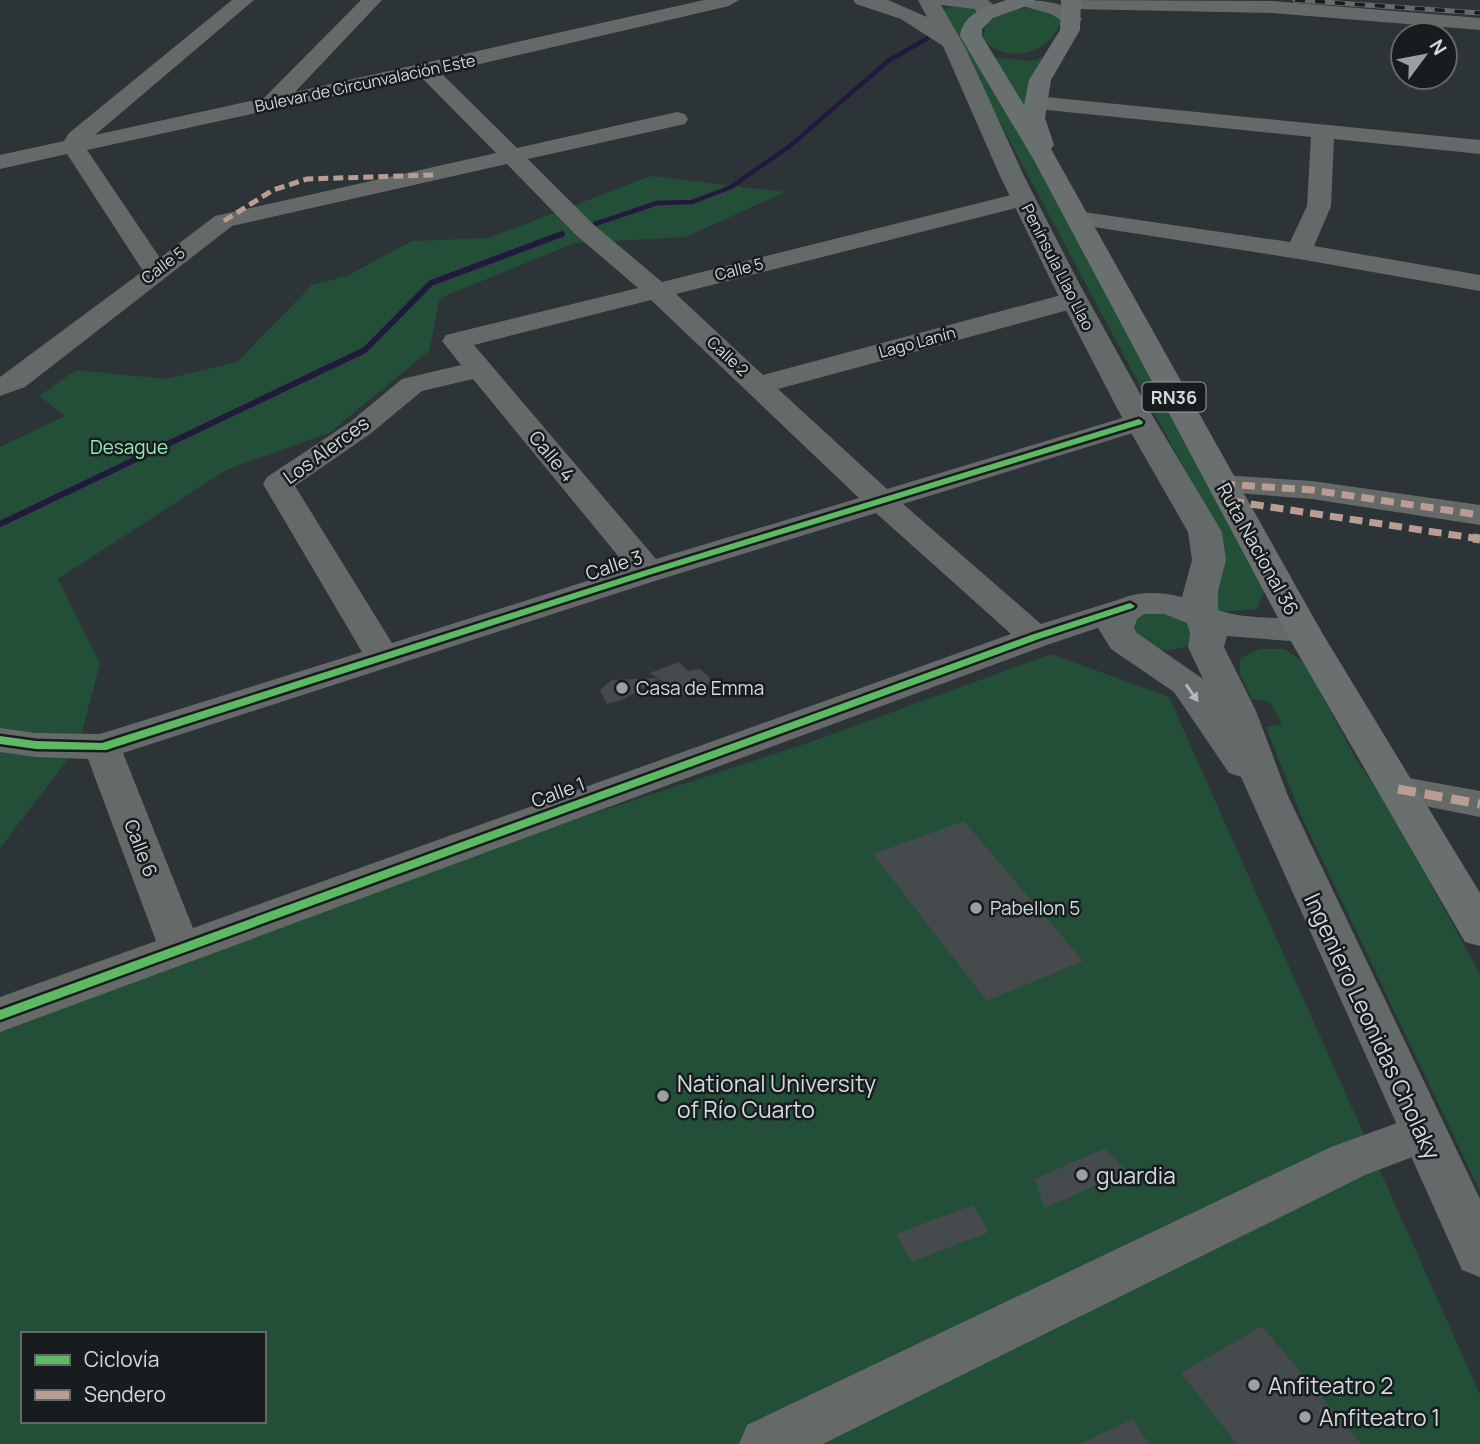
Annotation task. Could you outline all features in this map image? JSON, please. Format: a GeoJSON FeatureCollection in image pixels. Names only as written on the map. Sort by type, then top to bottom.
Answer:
{"type":"FeatureCollection","features":[{"type":"Feature","properties":{"kind":"highway"},"geometry":{"type":"LineString","coordinates":[[1023,0],[986,14],[972,27],[971,36],[965,45],[1021,57],[1058,47]]}},
{"type":"Feature","properties":{"kind":"highway","name":"Ruta Nacional 36"},"geometry":{"type":"LineString","coordinates":[[1047,162],[1033,118],[1035,103],[1040,80],[1070,30],[1071,7]]}},
{"type":"Feature","properties":{"kind":"highway","name":"Ruta Nacional 36"},"geometry":{"type":"LineString","coordinates":[[965,45],[1047,162],[1303,631],[1480,930]]}},
{"type":"Feature","properties":{"kind":"main road","name":"Península Llao Llao"},"geometry":{"type":"LineString","coordinates":[[863,0],[901,10],[965,45]]}},
{"type":"Feature","properties":{"kind":"main road","name":"Península Llao Llao"},"geometry":{"type":"LineString","coordinates":[[928,0],[965,45],[1023,199],[1139,422],[1205,532],[1211,548],[1199,594],[1203,632]]}},
{"type":"Feature","properties":{"kind":"main road"},"geometry":{"type":"LineString","coordinates":[[945,0],[980,4],[988,9],[986,14]]}},
{"type":"Feature","properties":{"kind":"main road"},"geometry":{"type":"LineString","coordinates":[[1023,0],[1058,10],[1071,7]]}},
{"type":"Feature","properties":{"kind":"main road","name":"Península Llao Llao"},"geometry":{"type":"LineString","coordinates":[[1130,606],[1181,578],[1191,559],[1193,541],[1175,484]]}},
{"type":"Feature","properties":{"kind":"main road"},"geometry":{"type":"LineString","coordinates":[[1153,601],[1169,602],[1203,632],[1237,711],[1268,796],[1187,684],[1124,640],[1116,628],[1119,615],[1130,606],[1153,601]]}},
{"type":"Feature","properties":{"kind":"main road"},"geometry":{"type":"LineString","coordinates":[[1203,632],[1278,639],[1303,631]]}},
{"type":"Feature","properties":{"kind":"main road"},"geometry":{"type":"LineString","coordinates":[[1139,651],[1164,658],[1189,656],[1203,632]]}},
{"type":"Feature","properties":{"kind":"main road","name":"Ingeniero Leonidas Cholaky"},"geometry":{"type":"LineString","coordinates":[[1268,796],[1480,1254]]}},
{"type":"Feature","properties":{"kind":"street"},"geometry":{"type":"LineString","coordinates":[[156,271],[73,147],[77,138],[244,0]]}},
{"type":"Feature","properties":{"kind":"street"},"geometry":{"type":"LineString","coordinates":[[272,103],[372,0]]}},
{"type":"Feature","properties":{"kind":"street","name":"Bulevar de Circunvalación Este"},"geometry":{"type":"LineString","coordinates":[[0,162],[426,70],[729,0]]}},
{"type":"Feature","properties":{"kind":"street"},"geometry":{"type":"LineString","coordinates":[[1071,7],[1272,7],[1480,24]]}},
{"type":"Feature","properties":{"kind":"street","name":"Calle 2"},"geometry":{"type":"LineString","coordinates":[[426,70],[584,229],[655,289],[880,500],[1035,637]]}},
{"type":"Feature","properties":{"kind":"street"},"geometry":{"type":"LineString","coordinates":[[1035,103],[1480,147]]}},
{"type":"Feature","properties":{"kind":"street","name":"Calle 5"},"geometry":{"type":"LineString","coordinates":[[0,387],[15,381],[224,221],[677,119]]}},
{"type":"Feature","properties":{"kind":"street"},"geometry":{"type":"LineString","coordinates":[[1299,251],[1320,206],[1323,131]]}},
{"type":"Feature","properties":{"kind":"street","name":"Calle 5"},"geometry":{"type":"LineString","coordinates":[[456,341],[1023,199]]}},
{"type":"Feature","properties":{"kind":"street"},"geometry":{"type":"LineString","coordinates":[[1077,218],[1299,251],[1480,283]]}},
{"type":"Feature","properties":{"kind":"street","name":"Lago Lanín"},"geometry":{"type":"LineString","coordinates":[[759,384],[1074,300]]}},
{"type":"Feature","properties":{"kind":"street","name":"Calle 4"},"geometry":{"type":"LineString","coordinates":[[456,341],[649,572]]}},
{"type":"Feature","properties":{"kind":"street","name":"Los Alerces"},"geometry":{"type":"LineString","coordinates":[[383,657],[278,484],[360,428],[412,385],[479,369]]}},
{"type":"Feature","properties":{"kind":"street","name":"Calle 3"},"geometry":{"type":"LineString","coordinates":[[0,740],[36,745],[102,747],[649,572],[1139,422]]}},
{"type":"Feature","properties":{"kind":"street"},"geometry":{"type":"LineString","coordinates":[[1226,493],[1312,490],[1480,515]]}},
{"type":"Feature","properties":{"kind":"street"},"geometry":{"type":"LineString","coordinates":[[1226,493],[1480,539]]}},
{"type":"Feature","properties":{"kind":"street","name":"Calle 1"},"geometry":{"type":"LineString","coordinates":[[0,1015],[1035,637],[1130,606]]}},
{"type":"Feature","properties":{"kind":"street","name":"Calle 1"},"geometry":{"type":"LineString","coordinates":[[1035,637],[1093,637],[1139,651]]}},
{"type":"Feature","properties":{"kind":"street","name":"Calle 6"},"geometry":{"type":"LineString","coordinates":[[102,747],[180,950]]}},
{"type":"Feature","properties":{"kind":"street"},"geometry":{"type":"LineString","coordinates":[[1398,789],[1480,804]]}},
{"type":"Feature","properties":{"kind":"street"},"geometry":{"type":"LineString","coordinates":[[766,1444],[1348,1161],[1422,1133]]}},
{"type":"Feature","properties":{"kind":"green space"},"geometry":{"type":"Polygon","coordinates":[[[961,4],[973,6],[978,11],[962,26],[1266,586],[1257,609],[1218,612],[1212,521],[941,10],[961,4]]]}},
{"type":"Feature","properties":{"kind":"green space"},"geometry":{"type":"Polygon","coordinates":[[[1016,8],[1039,9],[1062,20],[1056,32],[1038,48],[1017,54],[1006,53],[983,40],[983,33],[993,18],[1016,8]]]}},
{"type":"Feature","properties":{"kind":"green space"},"geometry":{"type":"Polygon","coordinates":[[[993,57],[1029,61],[1046,57],[1025,116],[993,57]]]}},
{"type":"Feature","properties":{"kind":"green space","name":"Desague"},"geometry":{"type":"Polygon","coordinates":[[[651,176],[785,192],[686,237],[575,243],[440,298],[429,351],[329,433],[226,470],[58,579],[100,664],[78,746],[0,848],[0,447],[65,416],[39,396],[76,370],[166,379],[237,362],[312,285],[347,276],[412,241],[488,238],[651,176]]]}},
{"type":"Feature","properties":{"kind":"green space"},"geometry":{"type":"Polygon","coordinates":[[[1158,609],[1196,626],[1196,641],[1168,650],[1159,650],[1142,642],[1129,625],[1138,613],[1158,609]]]}},
{"type":"Feature","properties":{"kind":"green space"},"geometry":{"type":"Polygon","coordinates":[[[1260,649],[1284,649],[1305,663],[1356,759],[1386,802],[1480,974],[1480,1191],[1300,813],[1266,727],[1282,724],[1270,702],[1252,699],[1240,674],[1240,658],[1260,649]]]}},
{"type":"Feature","properties":{"kind":"green space","name":"National University of Río Cuarto"},"geometry":{"type":"Polygon","coordinates":[[[1051,654],[1169,697],[1480,1395],[1480,1444],[0,1444],[0,1022],[180,949],[808,743],[1051,654]]]}},
{"type":"Feature","properties":{"kind":"building"},"geometry":{"type":"Polygon","coordinates":[[[679,662],[688,671],[700,669],[713,681],[686,697],[659,679],[622,700],[607,704],[600,690],[612,680],[658,678],[650,673],[679,662]]]}},
{"type":"Feature","properties":{"kind":"building","name":"Pabellon 5"},"geometry":{"type":"Polygon","coordinates":[[[964,821],[1083,961],[987,1001],[873,854],[964,821]]]}},
{"type":"Feature","properties":{"kind":"building","name":"guardia"},"geometry":{"type":"Polygon","coordinates":[[[1105,1148],[1128,1172],[1044,1208],[1035,1179],[1105,1148]]]}},
{"type":"Feature","properties":{"kind":"building"},"geometry":{"type":"Polygon","coordinates":[[[973,1205],[989,1232],[912,1262],[896,1234],[973,1205]]]}},
{"type":"Feature","properties":{"kind":"building"},"geometry":{"type":"Polygon","coordinates":[[[1262,1326],[1361,1444],[1237,1444],[1181,1373],[1262,1326]]]}},
{"type":"Feature","properties":{"kind":"building"},"geometry":{"type":"Polygon","coordinates":[[[1133,1419],[1149,1444],[1079,1444],[1133,1419]]]}},
{"type":"Feature","properties":{"kind":"waterway"},"geometry":{"type":"LineString","coordinates":[[595,224],[657,203],[692,202],[731,187],[790,146],[888,61],[928,38]]}},
{"type":"Feature","properties":{"kind":"waterway"},"geometry":{"type":"LineString","coordinates":[[0,524],[365,350],[431,283],[562,234],[558,236]]}},
{"type":"Feature","properties":{"kind":"railway"},"geometry":{"type":"LineString","coordinates":[[1295,0],[1480,13]]}},
{"type":"Feature","properties":{"kind":"marked path"},"geometry":{"type":"LineString","coordinates":[[224,221],[273,190],[307,179],[434,175]]}},
{"type":"Feature","properties":{"kind":"marked path"},"geometry":{"type":"LineString","coordinates":[[1222,484],[1312,490],[1480,515]]}},
{"type":"Feature","properties":{"kind":"marked path"},"geometry":{"type":"LineString","coordinates":[[1231,501],[1480,539]]}},
{"type":"Feature","properties":{"kind":"marked path"},"geometry":{"type":"LineString","coordinates":[[1398,789],[1480,804]]}},
{"type":"Feature","properties":{"kind":"cycle path"},"geometry":{"type":"LineString","coordinates":[[0,740],[36,745],[102,747],[649,572],[1139,422]]}},
{"type":"Feature","properties":{"kind":"cycle path"},"geometry":{"type":"LineString","coordinates":[[0,1015],[1035,637],[1130,606]]}},
{"type":"Feature","properties":{"kind":"place","name":"Casa de Emma"},"geometry":{"type":"Point","coordinates":[622,688]}},
{"type":"Feature","properties":{"kind":"place","name":"Pabellon 5"},"geometry":{"type":"Point","coordinates":[976,908]}},
{"type":"Feature","properties":{"kind":"place","name":"National University of Río Cuarto"},"geometry":{"type":"Point","coordinates":[663,1096]}},
{"type":"Feature","properties":{"kind":"place","name":"guardia"},"geometry":{"type":"Point","coordinates":[1082,1175]}},
{"type":"Feature","properties":{"kind":"place","name":"Anfiteatro 2"},"geometry":{"type":"Point","coordinates":[1254,1385]}},
{"type":"Feature","properties":{"kind":"place","name":"Anfiteatro 1"},"geometry":{"type":"Point","coordinates":[1305,1417]}}]}
